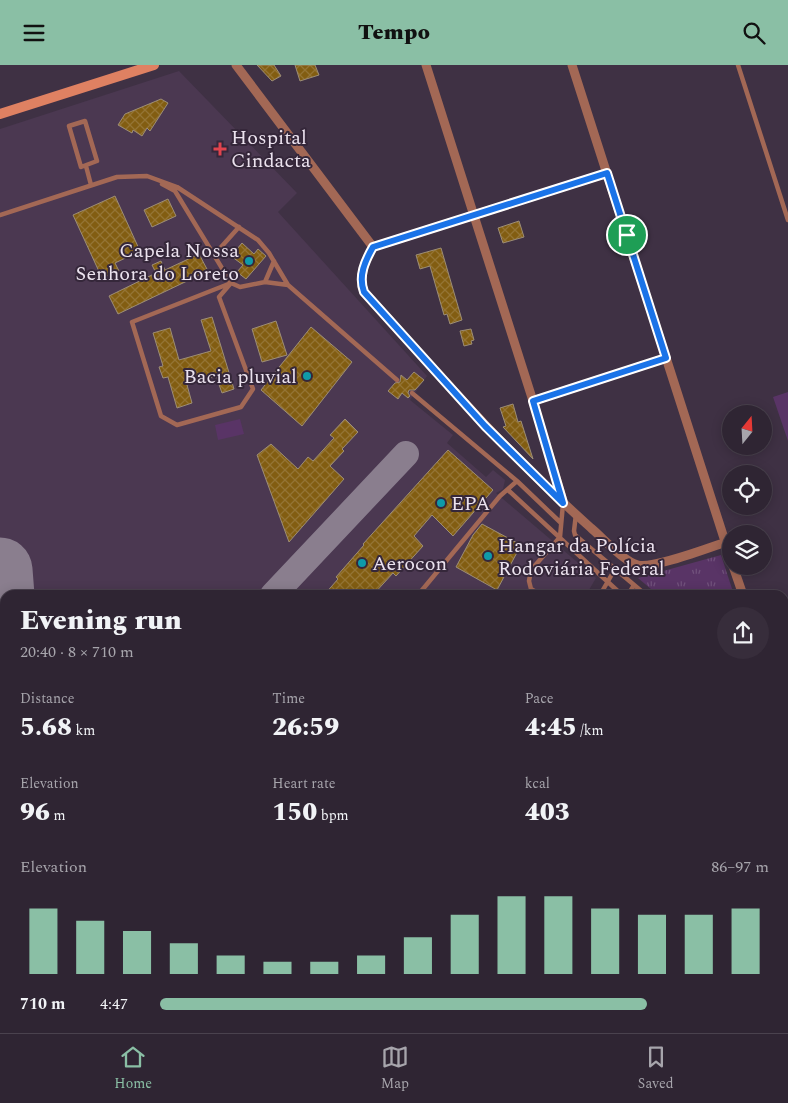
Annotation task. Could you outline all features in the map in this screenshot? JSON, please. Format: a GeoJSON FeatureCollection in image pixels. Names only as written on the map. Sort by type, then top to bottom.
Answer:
{"type":"FeatureCollection","features":[{"type":"Feature","properties":{"kind":"main road"},"geometry":{"type":"LineString","coordinates":[[0,114],[154,65]]}},
{"type":"Feature","properties":{"kind":"street"},"geometry":{"type":"LineString","coordinates":[[236,65],[373,247]]}},
{"type":"Feature","properties":{"kind":"street"},"geometry":{"type":"LineString","coordinates":[[426,65],[533,401],[563,503]]}},
{"type":"Feature","properties":{"kind":"street"},"geometry":{"type":"LineString","coordinates":[[572,65],[722,530]]}},
{"type":"Feature","properties":{"kind":"street"},"geometry":{"type":"LineString","coordinates":[[607,173],[373,247],[367,257],[361,277],[364,292],[485,426],[563,503],[625,558],[637,565],[651,566],[722,543]]}},
{"type":"Feature","properties":{"kind":"street"},"geometry":{"type":"LineString","coordinates":[[533,401],[666,358]]}},
{"type":"Feature","properties":{"kind":"street"},"geometry":{"type":"LineString","coordinates":[[736,575],[741,590]]}},
{"type":"Feature","properties":{"kind":"lane"},"geometry":{"type":"LineString","coordinates":[[738,65],[788,220]]}},
{"type":"Feature","properties":{"kind":"lane"},"geometry":{"type":"LineString","coordinates":[[85,121],[97,161],[86,166],[81,167],[69,126],[85,121]]}},
{"type":"Feature","properties":{"kind":"lane"},"geometry":{"type":"LineString","coordinates":[[86,166],[91,185]]}},
{"type":"Feature","properties":{"kind":"lane"},"geometry":{"type":"LineString","coordinates":[[147,176],[175,191],[230,283],[240,287],[264,282],[288,285]]}},
{"type":"Feature","properties":{"kind":"lane"},"geometry":{"type":"LineString","coordinates":[[0,215],[117,177],[147,176],[177,187],[258,240],[274,261],[288,285],[397,380]]}},
{"type":"Feature","properties":{"kind":"lane"},"geometry":{"type":"LineString","coordinates":[[214,255],[238,227]]}},
{"type":"Feature","properties":{"kind":"lane"},"geometry":{"type":"LineString","coordinates":[[264,282],[274,261]]}},
{"type":"Feature","properties":{"kind":"lane"},"geometry":{"type":"LineString","coordinates":[[230,283],[219,297],[253,389],[241,407],[177,425],[161,416],[132,322],[230,283]]}},
{"type":"Feature","properties":{"kind":"lane"},"geometry":{"type":"LineString","coordinates":[[412,393],[517,481],[562,523]]}},
{"type":"Feature","properties":{"kind":"lane"},"geometry":{"type":"LineString","coordinates":[[422,590],[500,496],[517,481]]}},
{"type":"Feature","properties":{"kind":"lane"},"geometry":{"type":"LineString","coordinates":[[508,490],[617,590]]}},
{"type":"Feature","properties":{"kind":"lane"},"geometry":{"type":"LineString","coordinates":[[533,590],[529,581],[531,570],[560,537],[563,503]]}},
{"type":"Feature","properties":{"kind":"lane"},"geometry":{"type":"LineString","coordinates":[[576,514],[574,531],[576,535],[640,590]]}},
{"type":"Feature","properties":{"kind":"lane"},"geometry":{"type":"LineString","coordinates":[[603,590],[615,569]]}},
{"type":"Feature","properties":{"kind":"lane"},"geometry":{"type":"LineString","coordinates":[[631,590],[634,585]]}},
{"type":"Feature","properties":{"kind":"shaded area"},"geometry":{"type":"Polygon","coordinates":[[[179,71],[297,193],[278,212],[427,376],[410,400],[453,435],[447,443],[486,477],[493,470],[505,480],[503,489],[496,493],[596,578],[589,590],[0,590],[0,129],[179,71]]]}},
{"type":"Feature","properties":{"kind":"green space"},"geometry":{"type":"Polygon","coordinates":[[[788,392],[788,441],[773,397],[788,392]]]}},
{"type":"Feature","properties":{"kind":"green space"},"geometry":{"type":"Polygon","coordinates":[[[240,419],[244,434],[218,440],[215,425],[240,419]]]}},
{"type":"Feature","properties":{"kind":"green space"},"geometry":{"type":"Polygon","coordinates":[[[721,555],[722,575],[728,575],[732,590],[652,590],[638,578],[721,555]]]}},
{"type":"Feature","properties":{"kind":"building"},"geometry":{"type":"Polygon","coordinates":[[[257,65],[274,65],[281,76],[272,81],[257,65]]]}},
{"type":"Feature","properties":{"kind":"building"},"geometry":{"type":"Polygon","coordinates":[[[295,65],[315,65],[319,75],[300,81],[295,65]]]}},
{"type":"Feature","properties":{"kind":"building"},"geometry":{"type":"Polygon","coordinates":[[[161,99],[168,103],[150,131],[147,128],[142,136],[133,130],[132,133],[118,125],[125,114],[161,99]]]}},
{"type":"Feature","properties":{"kind":"building"},"geometry":{"type":"Polygon","coordinates":[[[115,196],[140,251],[115,263],[119,271],[102,278],[73,215],[115,196]]]}},
{"type":"Feature","properties":{"kind":"building"},"geometry":{"type":"Polygon","coordinates":[[[168,199],[176,216],[152,227],[144,210],[168,199]]]}},
{"type":"Feature","properties":{"kind":"building"},"geometry":{"type":"Polygon","coordinates":[[[519,221],[524,237],[503,243],[498,228],[519,221]]]}},
{"type":"Feature","properties":{"kind":"building","name":"Capela Nossa Senhora do Loreto"},"geometry":{"type":"Polygon","coordinates":[[[242,243],[254,254],[258,249],[266,256],[246,279],[237,272],[243,265],[231,256],[242,243]]]}},
{"type":"Feature","properties":{"kind":"building"},"geometry":{"type":"Polygon","coordinates":[[[441,248],[462,320],[450,324],[447,314],[444,315],[430,266],[420,269],[416,255],[441,248]]]}},
{"type":"Feature","properties":{"kind":"building"},"geometry":{"type":"Polygon","coordinates":[[[199,254],[208,271],[118,314],[109,296],[156,273],[152,265],[161,261],[165,270],[199,254]]]}},
{"type":"Feature","properties":{"kind":"building"},"geometry":{"type":"Polygon","coordinates":[[[212,317],[234,389],[222,393],[216,376],[187,385],[192,403],[177,408],[168,377],[163,378],[159,367],[163,366],[153,333],[170,328],[179,360],[211,351],[201,320],[212,317]]]}},
{"type":"Feature","properties":{"kind":"building"},"geometry":{"type":"Polygon","coordinates":[[[276,321],[287,355],[262,362],[252,329],[276,321]]]}},
{"type":"Feature","properties":{"kind":"building","name":"Bacia pluvial"},"geometry":{"type":"Polygon","coordinates":[[[311,327],[352,362],[302,426],[261,390],[311,327]]]}},
{"type":"Feature","properties":{"kind":"building"},"geometry":{"type":"Polygon","coordinates":[[[471,329],[474,340],[471,341],[472,344],[464,346],[460,331],[471,329]]]}},
{"type":"Feature","properties":{"kind":"building"},"geometry":{"type":"Polygon","coordinates":[[[414,372],[424,380],[415,390],[409,390],[410,396],[408,398],[402,393],[398,399],[388,391],[395,383],[400,382],[401,375],[407,380],[414,372]]]}},
{"type":"Feature","properties":{"kind":"building"},"geometry":{"type":"Polygon","coordinates":[[[513,404],[518,422],[521,421],[533,459],[503,427],[506,426],[500,408],[513,404]]]}},
{"type":"Feature","properties":{"kind":"building"},"geometry":{"type":"Polygon","coordinates":[[[345,419],[358,432],[342,449],[344,451],[330,466],[344,479],[289,542],[257,455],[271,444],[298,469],[308,457],[313,461],[334,438],[330,435],[345,419]]]}},
{"type":"Feature","properties":{"kind":"building","name":"EPA"},"geometry":{"type":"Polygon","coordinates":[[[448,450],[493,490],[453,536],[432,515],[414,536],[423,546],[396,576],[393,573],[378,590],[328,590],[338,579],[336,577],[363,544],[448,450]]]}},
{"type":"Feature","properties":{"kind":"building","name":"Hangar da Polícia Rodoviária Federal"},"geometry":{"type":"Polygon","coordinates":[[[482,524],[521,545],[497,590],[456,567],[473,535],[482,524]]]}},
{"type":"Feature","properties":{"kind":"taxiway"},"geometry":{"type":"LineString","coordinates":[[278,590],[406,454]]}},
{"type":"Feature","properties":{"kind":"runway"},"geometry":{"type":"LineString","coordinates":[[0,570],[2,590]]}},
{"type":"Feature","properties":{"kind":"place","name":"Hospital Cindacta"},"geometry":{"type":"Point","coordinates":[220,149]}},
{"type":"Feature","properties":{"kind":"place","name":"Capela Nossa Senhora do Loreto"},"geometry":{"type":"Point","coordinates":[249,261]}},
{"type":"Feature","properties":{"kind":"place","name":"Bacia pluvial"},"geometry":{"type":"Point","coordinates":[307,376]}},
{"type":"Feature","properties":{"kind":"place","name":"EPA"},"geometry":{"type":"Point","coordinates":[441,503]}},
{"type":"Feature","properties":{"kind":"place","name":"Hangar da Polícia Rodoviária Federal"},"geometry":{"type":"Point","coordinates":[488,556]}},
{"type":"Feature","properties":{"kind":"place","name":"Aerocon"},"geometry":{"type":"Point","coordinates":[362,563]}},
{"type":"Feature","properties":{"kind":"route"},"geometry":{"type":"LineString","coordinates":[[607,173],[627,235],[666,358],[533,401],[563,503],[485,426],[364,292],[361,277],[363,268],[373,247],[607,173]]}}]}
